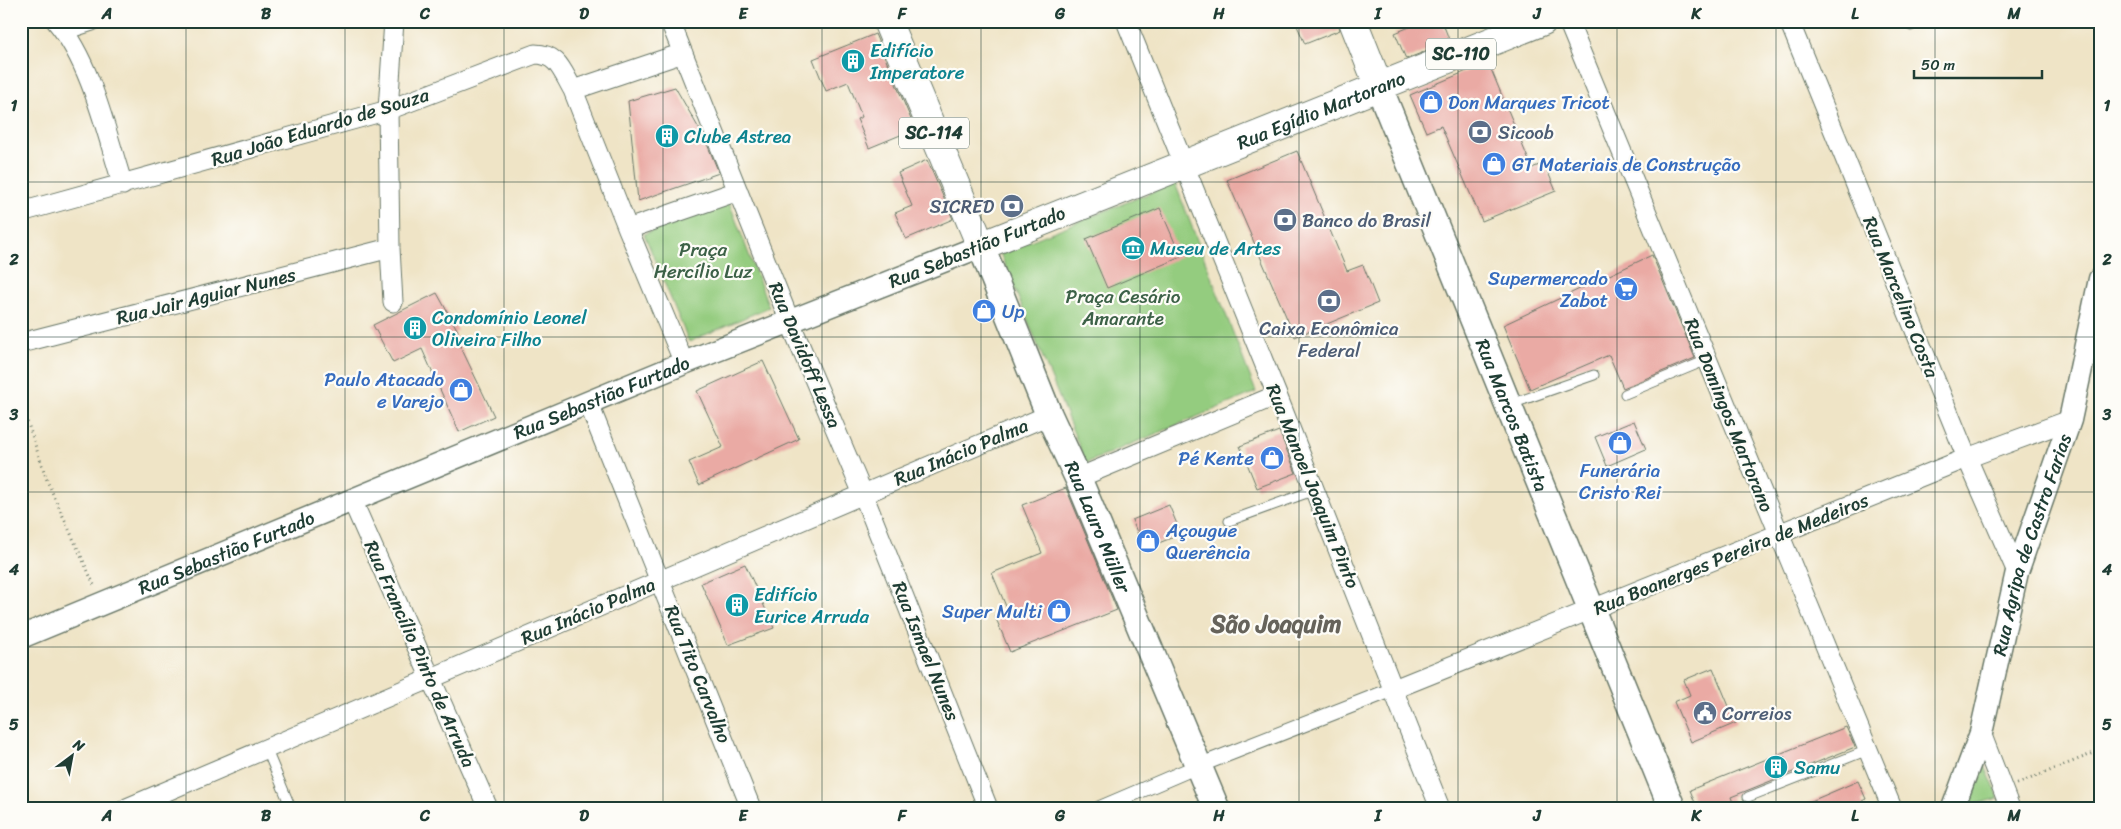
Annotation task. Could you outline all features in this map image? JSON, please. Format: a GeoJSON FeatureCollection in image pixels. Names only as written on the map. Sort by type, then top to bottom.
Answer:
{"type":"FeatureCollection","features":[{"type":"Feature","properties":{"kind":"main road","name":"SC-114"},"geometry":{"type":"LineString","coordinates":[[887,21],[981,246]]}},
{"type":"Feature","properties":{"kind":"main road","name":"Rua Marcos Batista"},"geometry":{"type":"LineString","coordinates":[[1353,21],[1672,808]]}},
{"type":"Feature","properties":{"kind":"main road","name":"Rua Egídio Martorano"},"geometry":{"type":"LineString","coordinates":[[1183,165],[1543,21]]}},
{"type":"Feature","properties":{"kind":"main road","name":"Rua Sebastião Furtado"},"geometry":{"type":"LineString","coordinates":[[981,246],[1183,165]]}},
{"type":"Feature","properties":{"kind":"main road","name":"Rua Lauro Müller"},"geometry":{"type":"LineString","coordinates":[[981,246],[1049,415],[1078,478],[1216,808]]}},
{"type":"Feature","properties":{"kind":"street"},"geometry":{"type":"LineString","coordinates":[[92,21],[60,26],[84,65],[123,185]]}},
{"type":"Feature","properties":{"kind":"street"},"geometry":{"type":"LineString","coordinates":[[393,302],[390,248],[388,110],[394,21]]}},
{"type":"Feature","properties":{"kind":"street","name":"Rua Davidoff Lessa"},"geometry":{"type":"LineString","coordinates":[[670,21],[790,322],[864,494]]}},
{"type":"Feature","properties":{"kind":"street","name":"Rua Manoel Joaquim Pinto"},"geometry":{"type":"LineString","coordinates":[[1126,21],[1394,688],[1440,808]]}},
{"type":"Feature","properties":{"kind":"street","name":"Rua Domingos Martorano"},"geometry":{"type":"LineString","coordinates":[[1568,21],[1892,808]]}},
{"type":"Feature","properties":{"kind":"street","name":"Rua Marcelino Costa"},"geometry":{"type":"LineString","coordinates":[[1789,21],[1967,458],[2017,572]]}},
{"type":"Feature","properties":{"kind":"street"},"geometry":{"type":"LineString","coordinates":[[683,53],[573,90],[628,229],[684,362]]}},
{"type":"Feature","properties":{"kind":"street","name":"Rua João Eduardo de Souza"},"geometry":{"type":"LineString","coordinates":[[21,212],[388,110],[535,54],[545,54],[553,57],[573,90]]}},
{"type":"Feature","properties":{"kind":"street"},"geometry":{"type":"LineString","coordinates":[[628,229],[738,191]]}},
{"type":"Feature","properties":{"kind":"street","name":"Rua Sebastião Furtado"},"geometry":{"type":"LineString","coordinates":[[21,637],[684,362],[981,246]]}},
{"type":"Feature","properties":{"kind":"street","name":"Rua Jair Aguiar Nunes"},"geometry":{"type":"LineString","coordinates":[[21,344],[390,248]]}},
{"type":"Feature","properties":{"kind":"street","name":"Rua Agripa de Castro Farias"},"geometry":{"type":"LineString","coordinates":[[1953,808],[1981,734],[2017,572],[2070,420],[2100,279]]}},
{"type":"Feature","properties":{"kind":"street"},"geometry":{"type":"LineString","coordinates":[[1078,478],[1277,395]]}},
{"type":"Feature","properties":{"kind":"street","name":"Rua Tito Carvalho"},"geometry":{"type":"LineString","coordinates":[[588,402],[752,808]]}},
{"type":"Feature","properties":{"kind":"street","name":"Rua Inácio Palma"},"geometry":{"type":"LineString","coordinates":[[127,808],[1049,415]]}},
{"type":"Feature","properties":{"kind":"street","name":"Rua Boanerges Pereira de Medeiros"},"geometry":{"type":"LineString","coordinates":[[1394,688],[1967,458],[2070,420]]}},
{"type":"Feature","properties":{"kind":"street","name":"Rua Ismael Nunes"},"geometry":{"type":"LineString","coordinates":[[864,494],[988,808]]}},
{"type":"Feature","properties":{"kind":"street","name":"Rua Francílio Pinto de Arruda"},"geometry":{"type":"LineString","coordinates":[[352,500],[488,808]]}},
{"type":"Feature","properties":{"kind":"street"},"geometry":{"type":"LineString","coordinates":[[1100,808],[1198,766],[1394,688]]}},
{"type":"Feature","properties":{"kind":"street"},"geometry":{"type":"LineString","coordinates":[[1981,734],[2010,808]]}},
{"type":"Feature","properties":{"kind":"lane"},"geometry":{"type":"LineString","coordinates":[[1626,394],[1707,360]]}},
{"type":"Feature","properties":{"kind":"lane"},"geometry":{"type":"LineString","coordinates":[[1508,405],[1594,375]]}},
{"type":"Feature","properties":{"kind":"lane"},"geometry":{"type":"LineString","coordinates":[[1229,521],[1315,490]]}},
{"type":"Feature","properties":{"kind":"lane"},"geometry":{"type":"LineString","coordinates":[[266,748],[291,808]]}},
{"type":"Feature","properties":{"kind":"lane"},"geometry":{"type":"LineString","coordinates":[[1748,797],[1868,750]]}},
{"type":"Feature","properties":{"kind":"path"},"geometry":{"type":"LineString","coordinates":[[21,403],[48,483],[102,603]]}},
{"type":"Feature","properties":{"kind":"path"},"geometry":{"type":"LineString","coordinates":[[2003,790],[2099,751]]}},
{"type":"Feature","properties":{"kind":"green space","name":"Praça Cesário Amarante"},"geometry":{"type":"Polygon","coordinates":[[[1175,183],[1256,392],[1086,463],[1000,253],[1175,183]]]}},
{"type":"Feature","properties":{"kind":"green space","name":"Praça Hercílio Luz"},"geometry":{"type":"Polygon","coordinates":[[[729,202],[769,307],[689,342],[644,234],[729,202]]]}},
{"type":"Feature","properties":{"kind":"green space"},"geometry":{"type":"Polygon","coordinates":[[[1980,755],[1999,798],[1960,808],[1980,755]]]}},
{"type":"Feature","properties":{"kind":"building"},"geometry":{"type":"Polygon","coordinates":[[[1295,21],[1338,21],[1340,30],[1305,44],[1295,21]]]}},
{"type":"Feature","properties":{"kind":"building"},"geometry":{"type":"Polygon","coordinates":[[[1424,21],[1442,21],[1450,42],[1406,59],[1395,33],[1424,21]]]}},
{"type":"Feature","properties":{"kind":"building"},"geometry":{"type":"Polygon","coordinates":[[[875,34],[915,129],[869,148],[857,119],[862,117],[848,82],[826,91],[813,59],[875,34]]]}},
{"type":"Feature","properties":{"kind":"building"},"geometry":{"type":"Polygon","coordinates":[[[1488,62],[1532,168],[1544,163],[1556,191],[1482,221],[1441,126],[1426,132],[1410,95],[1488,62]]]}},
{"type":"Feature","properties":{"kind":"building","name":"Clube Astrea"},"geometry":{"type":"Polygon","coordinates":[[[675,87],[705,139],[719,173],[638,201],[628,101],[675,87]]]}},
{"type":"Feature","properties":{"kind":"building","name":"Banco do Brasil"},"geometry":{"type":"Polygon","coordinates":[[[1297,151],[1347,271],[1363,265],[1378,303],[1295,337],[1227,180],[1297,151]]]}},
{"type":"Feature","properties":{"kind":"building"},"geometry":{"type":"Polygon","coordinates":[[[927,160],[953,219],[906,239],[895,213],[912,206],[898,173],[927,160]]]}},
{"type":"Feature","properties":{"kind":"building","name":"Museu de Artes"},"geometry":{"type":"Polygon","coordinates":[[[1160,208],[1181,257],[1107,288],[1086,239],[1160,208]]]}},
{"type":"Feature","properties":{"kind":"building","name":"Supermercado Zabot"},"geometry":{"type":"Polygon","coordinates":[[[1652,255],[1695,358],[1623,388],[1609,355],[1530,389],[1503,325],[1652,255]]]}},
{"type":"Feature","properties":{"kind":"building"},"geometry":{"type":"Polygon","coordinates":[[[437,293],[458,331],[454,333],[494,416],[459,432],[422,349],[393,363],[373,325],[437,293]]]}},
{"type":"Feature","properties":{"kind":"building"},"geometry":{"type":"Polygon","coordinates":[[[763,361],[799,439],[699,485],[689,462],[723,447],[697,391],[763,361]]]}},
{"type":"Feature","properties":{"kind":"building","name":"Funerária Cristo Rei"},"geometry":{"type":"Polygon","coordinates":[[[1634,421],[1646,449],[1607,466],[1595,437],[1634,421]]]}},
{"type":"Feature","properties":{"kind":"building","name":"Pé Kente"},"geometry":{"type":"Polygon","coordinates":[[[1279,431],[1296,473],[1257,488],[1240,446],[1279,431]]]}},
{"type":"Feature","properties":{"kind":"building"},"geometry":{"type":"Polygon","coordinates":[[[1066,488],[1117,610],[1010,652],[995,616],[1008,611],[992,573],[1042,553],[1022,505],[1066,488]]]}},
{"type":"Feature","properties":{"kind":"building"},"geometry":{"type":"Polygon","coordinates":[[[1169,505],[1181,534],[1144,549],[1132,520],[1169,505]]]}},
{"type":"Feature","properties":{"kind":"building","name":"Edifício Eurice Arruda"},"geometry":{"type":"Polygon","coordinates":[[[745,564],[774,628],[728,645],[701,583],[745,564]]]}},
{"type":"Feature","properties":{"kind":"building","name":"Correios"},"geometry":{"type":"Polygon","coordinates":[[[1713,668],[1736,723],[1691,742],[1674,702],[1690,695],[1684,680],[1713,668]]]}},
{"type":"Feature","properties":{"kind":"building","name":"Samu"},"geometry":{"type":"Polygon","coordinates":[[[1846,727],[1855,747],[1731,797],[1735,808],[1697,808],[1690,790],[1846,727]]]}},
{"type":"Feature","properties":{"kind":"building"},"geometry":{"type":"Polygon","coordinates":[[[1858,781],[1866,799],[1862,801],[1864,808],[1795,808],[1858,781]]]}},
{"type":"Feature","properties":{"kind":"place","name":"Edifício Imperatore"},"geometry":{"type":"Point","coordinates":[853,61]}},
{"type":"Feature","properties":{"kind":"place","name":"Don Marques Tricot"},"geometry":{"type":"Point","coordinates":[1431,102]}},
{"type":"Feature","properties":{"kind":"place","name":"Sicoob"},"geometry":{"type":"Point","coordinates":[1480,132]}},
{"type":"Feature","properties":{"kind":"place","name":"Clube Astrea"},"geometry":{"type":"Point","coordinates":[667,136]}},
{"type":"Feature","properties":{"kind":"place","name":"GT Materiais de Construção"},"geometry":{"type":"Point","coordinates":[1494,164]}},
{"type":"Feature","properties":{"kind":"place","name":"SICRED"},"geometry":{"type":"Point","coordinates":[1012,206]}},
{"type":"Feature","properties":{"kind":"place","name":"Banco do Brasil"},"geometry":{"type":"Point","coordinates":[1285,220]}},
{"type":"Feature","properties":{"kind":"place","name":"Museu de Artes"},"geometry":{"type":"Point","coordinates":[1133,248]}},
{"type":"Feature","properties":{"kind":"place","name":"Supermercado Zabot"},"geometry":{"type":"Point","coordinates":[1626,289]}},
{"type":"Feature","properties":{"kind":"place","name":"Caixa Econômica Federal"},"geometry":{"type":"Point","coordinates":[1329,301]}},
{"type":"Feature","properties":{"kind":"place","name":"Up"},"geometry":{"type":"Point","coordinates":[984,311]}},
{"type":"Feature","properties":{"kind":"place","name":"Condomínio Leonel Oliveira Filho"},"geometry":{"type":"Point","coordinates":[415,328]}},
{"type":"Feature","properties":{"kind":"place","name":"Paulo Atacado e Varejo"},"geometry":{"type":"Point","coordinates":[461,390]}},
{"type":"Feature","properties":{"kind":"place","name":"Funerária Cristo Rei"},"geometry":{"type":"Point","coordinates":[1620,443]}},
{"type":"Feature","properties":{"kind":"place","name":"Pé Kente"},"geometry":{"type":"Point","coordinates":[1272,458]}},
{"type":"Feature","properties":{"kind":"place","name":"Açougue Querência"},"geometry":{"type":"Point","coordinates":[1148,541]}},
{"type":"Feature","properties":{"kind":"place","name":"Edifício Eurice Arruda"},"geometry":{"type":"Point","coordinates":[737,605]}},
{"type":"Feature","properties":{"kind":"place","name":"Super Multi"},"geometry":{"type":"Point","coordinates":[1059,611]}},
{"type":"Feature","properties":{"kind":"place","name":"Correios"},"geometry":{"type":"Point","coordinates":[1705,713]}},
{"type":"Feature","properties":{"kind":"place","name":"Samu"},"geometry":{"type":"Point","coordinates":[1776,767]}},
{"type":"Feature","properties":{"kind":"district","name":"São Joaquim"},"geometry":{"type":"Point","coordinates":[1276,624]}}]}
